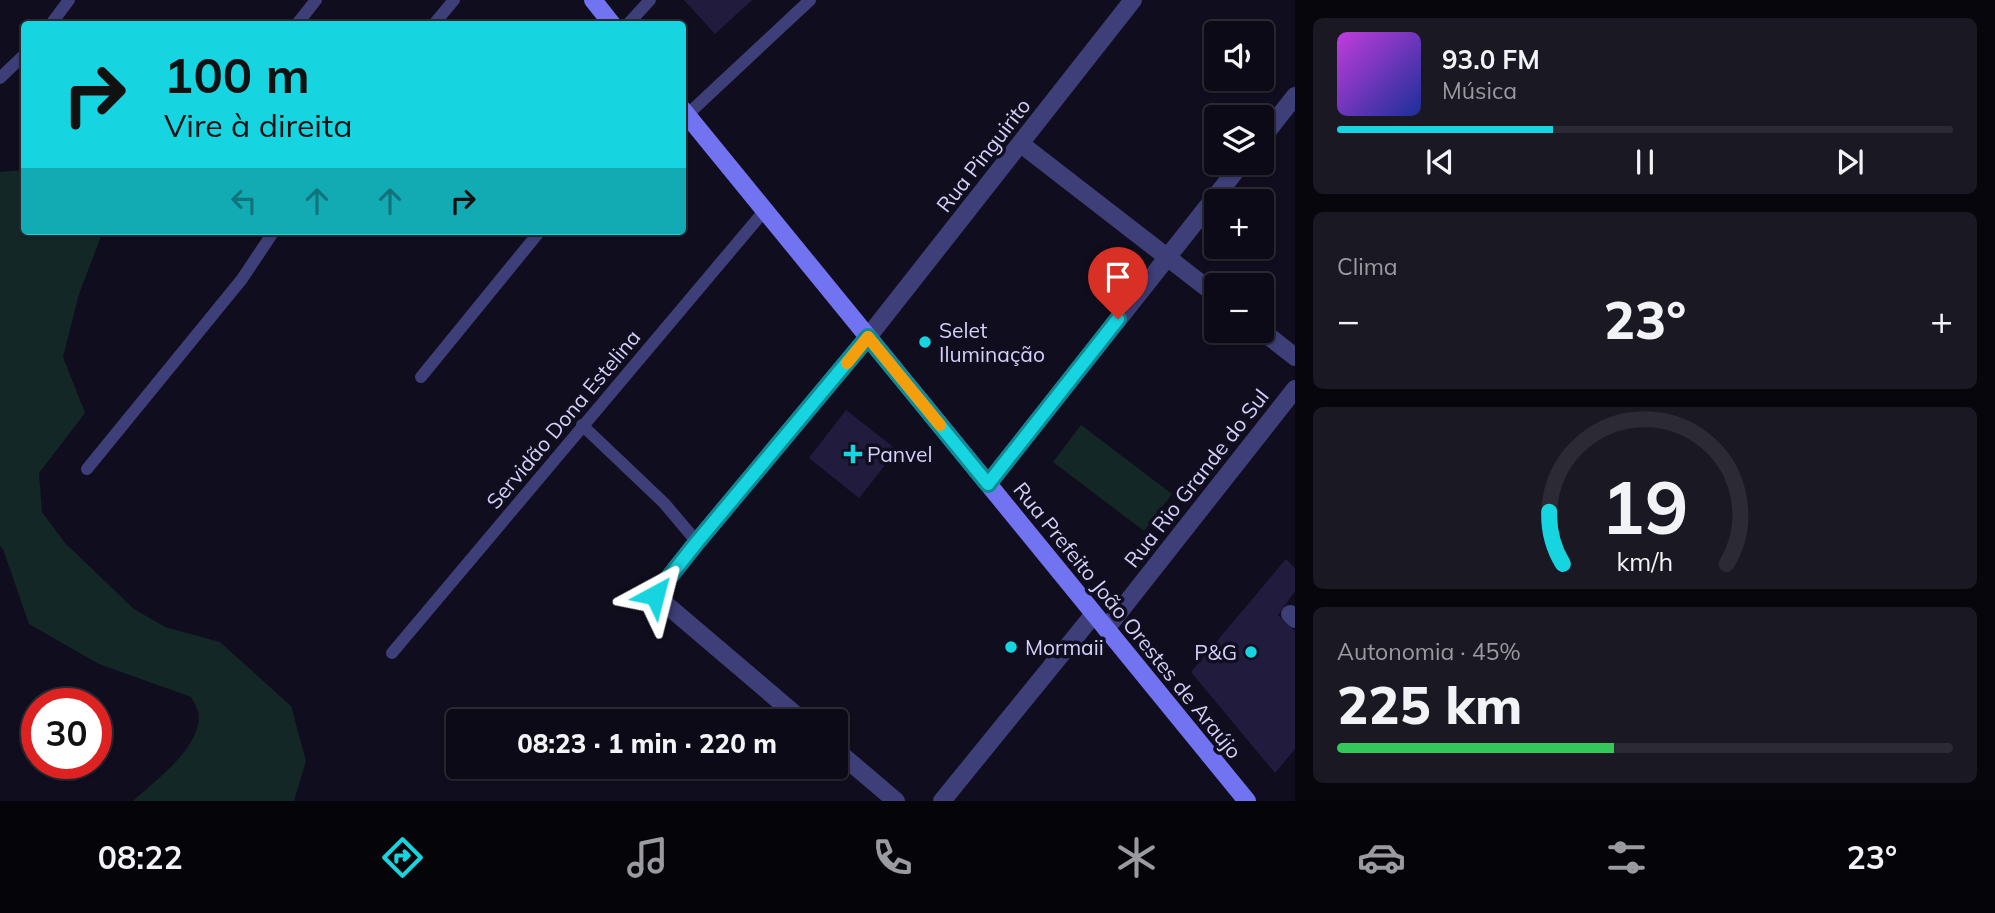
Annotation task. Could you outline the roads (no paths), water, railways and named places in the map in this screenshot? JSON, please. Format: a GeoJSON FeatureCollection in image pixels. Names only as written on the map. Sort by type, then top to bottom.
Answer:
{"type":"FeatureCollection","features":[{"type":"Feature","properties":{"kind":"main road"},"geometry":{"type":"LineString","coordinates":[[593,0],[610,21]]}},
{"type":"Feature","properties":{"kind":"main road","name":"Rua Prefeito João Orestes de Araújo"},"geometry":{"type":"LineString","coordinates":[[686,113],[1247,801]]}},
{"type":"Feature","properties":{"kind":"street","name":"Rua Pinguirito"},"geometry":{"type":"LineString","coordinates":[[789,709],[655,595],[868,337],[1133,0]]}},
{"type":"Feature","properties":{"kind":"street"},"geometry":{"type":"LineString","coordinates":[[1274,123],[1295,96]]}},
{"type":"Feature","properties":{"kind":"street"},"geometry":{"type":"LineString","coordinates":[[1021,144],[1204,286]]}},
{"type":"Feature","properties":{"kind":"street"},"geometry":{"type":"LineString","coordinates":[[988,484],[1232,175]]}},
{"type":"Feature","properties":{"kind":"street"},"geometry":{"type":"LineString","coordinates":[[1274,340],[1295,357]]}},
{"type":"Feature","properties":{"kind":"street","name":"Rua Rio Grande do Sul"},"geometry":{"type":"LineString","coordinates":[[1106,629],[1295,389]]}},
{"type":"Feature","properties":{"kind":"street"},"geometry":{"type":"LineString","coordinates":[[942,801],[1094,614]]}},
{"type":"Feature","properties":{"kind":"street"},"geometry":{"type":"LineString","coordinates":[[848,760],[897,801]]}},
{"type":"Feature","properties":{"kind":"lane"},"geometry":{"type":"LineString","coordinates":[[53,21],[69,0]]}},
{"type":"Feature","properties":{"kind":"lane"},"geometry":{"type":"LineString","coordinates":[[299,21],[316,0]]}},
{"type":"Feature","properties":{"kind":"lane"},"geometry":{"type":"LineString","coordinates":[[436,21],[454,0]]}},
{"type":"Feature","properties":{"kind":"lane"},"geometry":{"type":"LineString","coordinates":[[631,21],[650,0]]}},
{"type":"Feature","properties":{"kind":"lane"},"geometry":{"type":"LineString","coordinates":[[686,111],[810,0]]}},
{"type":"Feature","properties":{"kind":"lane"},"geometry":{"type":"LineString","coordinates":[[0,78],[21,58]]}},
{"type":"Feature","properties":{"kind":"lane","name":"Servidão Dona Estelina"},"geometry":{"type":"LineString","coordinates":[[392,653],[765,210]]}},
{"type":"Feature","properties":{"kind":"lane"},"geometry":{"type":"LineString","coordinates":[[87,469],[242,279],[271,235]]}},
{"type":"Feature","properties":{"kind":"lane"},"geometry":{"type":"LineString","coordinates":[[421,377],[537,235]]}},
{"type":"Feature","properties":{"kind":"lane"},"geometry":{"type":"LineString","coordinates":[[582,425],[664,503],[697,542]]}},
{"type":"Feature","properties":{"kind":"place","name":"Selet Iluminação"},"geometry":{"type":"Point","coordinates":[925,342]}},
{"type":"Feature","properties":{"kind":"place","name":"Panvel"},"geometry":{"type":"Point","coordinates":[853,454]}},
{"type":"Feature","properties":{"kind":"place","name":"Mormaii"},"geometry":{"type":"Point","coordinates":[1011,647]}},
{"type":"Feature","properties":{"kind":"place","name":"P&G"},"geometry":{"type":"Point","coordinates":[1251,652]}}]}
